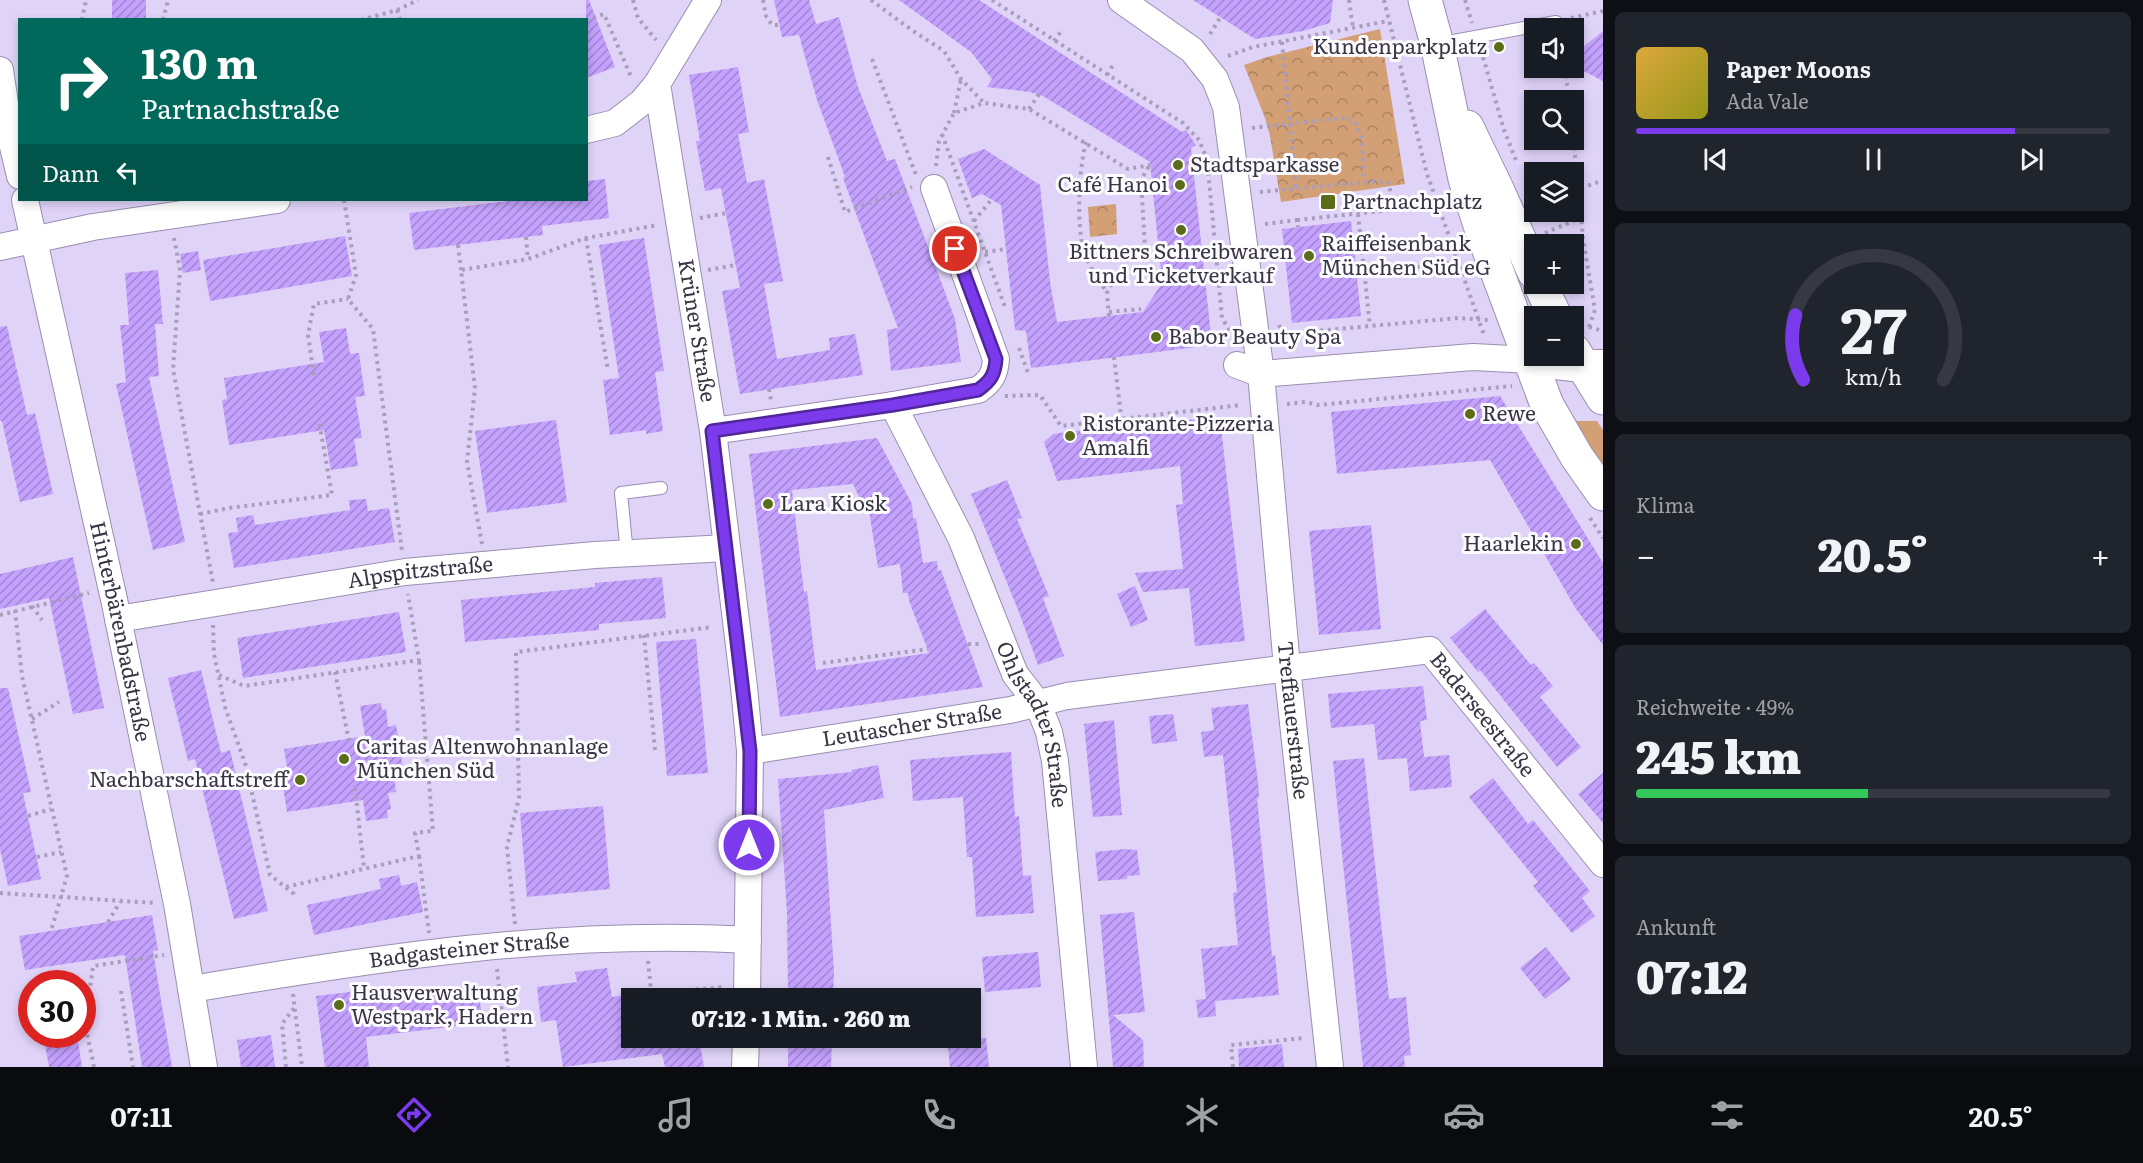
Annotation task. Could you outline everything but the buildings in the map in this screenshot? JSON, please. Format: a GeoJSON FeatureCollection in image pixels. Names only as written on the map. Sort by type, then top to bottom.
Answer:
{"type":"FeatureCollection","features":[{"type":"Feature","properties":{"kind":"main road"},"geometry":{"type":"LineString","coordinates":[[1425,0],[1437,44],[1465,179],[1524,345]]}},
{"type":"Feature","properties":{"kind":"main road"},"geometry":{"type":"LineString","coordinates":[[1446,86],[1524,250]]}},
{"type":"Feature","properties":{"kind":"main road"},"geometry":{"type":"LineString","coordinates":[[1587,353],[1603,398]]}},
{"type":"Feature","properties":{"kind":"main road"},"geometry":{"type":"LineString","coordinates":[[1532,366],[1547,405],[1577,457],[1603,494]]}},
{"type":"Feature","properties":{"kind":"street"},"geometry":{"type":"LineString","coordinates":[[588,130],[615,123],[650,93],[708,0]]}},
{"type":"Feature","properties":{"kind":"street"},"geometry":{"type":"LineString","coordinates":[[1121,0],[1192,50],[1215,79],[1226,107],[1261,374]]}},
{"type":"Feature","properties":{"kind":"street"},"geometry":{"type":"LineString","coordinates":[[0,70],[9,130],[18,168]]}},
{"type":"Feature","properties":{"kind":"street","name":"Krüner Straße"},"geometry":{"type":"LineString","coordinates":[[650,93],[679,222],[712,431],[750,751],[747,988]]}},
{"type":"Feature","properties":{"kind":"street"},"geometry":{"type":"LineString","coordinates":[[712,431],[893,405],[978,390],[988,383],[995,373],[996,359],[934,188]]}},
{"type":"Feature","properties":{"kind":"street","name":"Hinterbärenbadstraße"},"geometry":{"type":"LineString","coordinates":[[25,201],[118,619],[177,904],[204,1067]]}},
{"type":"Feature","properties":{"kind":"street"},"geometry":{"type":"LineString","coordinates":[[1,243],[35,241],[93,228],[270,201]]}},
{"type":"Feature","properties":{"kind":"street"},"geometry":{"type":"LineString","coordinates":[[1237,365],[1261,374],[1473,357],[1524,360]]}},
{"type":"Feature","properties":{"kind":"street","name":"Treffauerstraße"},"geometry":{"type":"LineString","coordinates":[[1261,374],[1287,667],[1330,1067]]}},
{"type":"Feature","properties":{"kind":"street","name":"Ohlstadter Straße"},"geometry":{"type":"LineString","coordinates":[[893,405],[961,538],[1015,674],[1038,704],[1049,732],[1055,761],[1084,1067]]}},
{"type":"Feature","properties":{"kind":"street","name":"Alpspitzstraße"},"geometry":{"type":"LineString","coordinates":[[118,619],[405,572],[727,548]]}},
{"type":"Feature","properties":{"kind":"street","name":"Baderseestraße"},"geometry":{"type":"LineString","coordinates":[[1287,667],[1430,650],[1603,864]]}},
{"type":"Feature","properties":{"kind":"street","name":"Leutascher Straße"},"geometry":{"type":"LineString","coordinates":[[750,751],[1038,704],[1067,696],[1287,667]]}},
{"type":"Feature","properties":{"kind":"street","name":"Badgasteiner Straße"},"geometry":{"type":"LineString","coordinates":[[192,989],[290,972],[505,944],[697,937],[748,940]]}},
{"type":"Feature","properties":{"kind":"street"},"geometry":{"type":"LineString","coordinates":[[745,1067],[746,1048]]}},
{"type":"Feature","properties":{"kind":"lane"},"geometry":{"type":"LineString","coordinates":[[1437,44],[1524,29]]}},
{"type":"Feature","properties":{"kind":"lane"},"geometry":{"type":"LineString","coordinates":[[627,554],[621,493],[661,489]]}},
{"type":"Feature","properties":{"kind":"path"},"geometry":{"type":"LineString","coordinates":[[82,18],[86,0]]}},
{"type":"Feature","properties":{"kind":"path"},"geometry":{"type":"LineString","coordinates":[[164,18],[168,0]]}},
{"type":"Feature","properties":{"kind":"path"},"geometry":{"type":"LineString","coordinates":[[368,18],[397,10],[418,0]]}},
{"type":"Feature","properties":{"kind":"path"},"geometry":{"type":"LineString","coordinates":[[633,0],[638,18],[672,60]]}},
{"type":"Feature","properties":{"kind":"path"},"geometry":{"type":"LineString","coordinates":[[763,0],[769,22],[772,26],[779,25]]}},
{"type":"Feature","properties":{"kind":"path"},"geometry":{"type":"LineString","coordinates":[[871,0],[912,31],[944,51],[961,79],[984,103]]}},
{"type":"Feature","properties":{"kind":"path"},"geometry":{"type":"LineString","coordinates":[[988,383],[993,390],[1005,396],[1040,395],[1061,426],[1241,405],[1234,338],[1222,318],[1207,159],[1199,140],[1183,123],[992,0]]}},
{"type":"Feature","properties":{"kind":"path"},"geometry":{"type":"LineString","coordinates":[[1349,0],[1353,28]]}},
{"type":"Feature","properties":{"kind":"path"},"geometry":{"type":"LineString","coordinates":[[1465,0],[1504,130],[1518,164]]}},
{"type":"Feature","properties":{"kind":"path"},"geometry":{"type":"LineString","coordinates":[[397,10],[399,18]]}},
{"type":"Feature","properties":{"kind":"path"},"geometry":{"type":"LineString","coordinates":[[1573,18],[1603,11]]}},
{"type":"Feature","properties":{"kind":"path"},"geometry":{"type":"LineString","coordinates":[[588,19],[604,14],[650,93]]}},
{"type":"Feature","properties":{"kind":"path"},"geometry":{"type":"LineString","coordinates":[[1206,40],[1220,18]]}},
{"type":"Feature","properties":{"kind":"path"},"geometry":{"type":"LineString","coordinates":[[1228,56],[1253,47],[1388,21]]}},
{"type":"Feature","properties":{"kind":"path"},"geometry":{"type":"LineString","coordinates":[[1054,40],[1062,30]]}},
{"type":"Feature","properties":{"kind":"path"},"geometry":{"type":"LineString","coordinates":[[1282,42],[1296,188]]}},
{"type":"Feature","properties":{"kind":"path"},"geometry":{"type":"LineString","coordinates":[[1065,56],[1069,50]]}},
{"type":"Feature","properties":{"kind":"path"},"geometry":{"type":"LineString","coordinates":[[828,157],[845,212],[920,185],[872,59]]}},
{"type":"Feature","properties":{"kind":"path"},"geometry":{"type":"LineString","coordinates":[[1107,75],[1113,65]]}},
{"type":"Feature","properties":{"kind":"path"},"geometry":{"type":"LineString","coordinates":[[934,188],[939,141],[954,113],[961,79]]}},
{"type":"Feature","properties":{"kind":"path"},"geometry":{"type":"LineString","coordinates":[[1029,109],[1039,94]]}},
{"type":"Feature","properties":{"kind":"path"},"geometry":{"type":"LineString","coordinates":[[954,113],[984,103],[1029,109],[1128,169],[1150,165],[1141,180],[1146,248],[1134,251],[1127,258],[1107,293]]}},
{"type":"Feature","properties":{"kind":"path"},"geometry":{"type":"LineString","coordinates":[[1250,129],[1343,118],[1354,120],[1362,140],[1364,181]]}},
{"type":"Feature","properties":{"kind":"path"},"geometry":{"type":"LineString","coordinates":[[942,134],[1009,318]]}},
{"type":"Feature","properties":{"kind":"path"},"geometry":{"type":"LineString","coordinates":[[1086,142],[1082,156],[1080,184],[1083,250],[1107,293],[1109,314],[1141,309]]}},
{"type":"Feature","properties":{"kind":"path"},"geometry":{"type":"LineString","coordinates":[[1259,192],[1364,181],[1389,183],[1393,209]]}},
{"type":"Feature","properties":{"kind":"path"},"geometry":{"type":"LineString","coordinates":[[1584,187],[1598,182]]}},
{"type":"Feature","properties":{"kind":"path"},"geometry":{"type":"LineString","coordinates":[[974,221],[992,199]]}},
{"type":"Feature","properties":{"kind":"path"},"geometry":{"type":"LineString","coordinates":[[344,201],[356,275],[348,299]]}},
{"type":"Feature","properties":{"kind":"path"},"geometry":{"type":"LineString","coordinates":[[1264,224],[1438,205]]}},
{"type":"Feature","properties":{"kind":"path"},"geometry":{"type":"LineString","coordinates":[[1358,214],[1370,326]]}},
{"type":"Feature","properties":{"kind":"path"},"geometry":{"type":"LineString","coordinates":[[169,216],[180,270],[173,369],[217,602],[212,630],[214,654],[225,707],[246,766],[270,875],[294,894],[295,898]]}},
{"type":"Feature","properties":{"kind":"path"},"geometry":{"type":"LineString","coordinates":[[1297,220],[1298,227]]}},
{"type":"Feature","properties":{"kind":"path"},"geometry":{"type":"LineString","coordinates":[[461,270],[528,259],[586,238],[679,222]]}},
{"type":"Feature","properties":{"kind":"path"},"geometry":{"type":"LineString","coordinates":[[1545,233],[1570,222]]}},
{"type":"Feature","properties":{"kind":"path"},"geometry":{"type":"LineString","coordinates":[[1582,222],[1595,310],[1587,353]]}},
{"type":"Feature","properties":{"kind":"path"},"geometry":{"type":"LineString","coordinates":[[526,237],[528,259]]}},
{"type":"Feature","properties":{"kind":"path"},"geometry":{"type":"LineString","coordinates":[[586,238],[608,371]]}},
{"type":"Feature","properties":{"kind":"path"},"geometry":{"type":"LineString","coordinates":[[458,245],[475,388],[468,462],[486,565]]}},
{"type":"Feature","properties":{"kind":"path"},"geometry":{"type":"LineString","coordinates":[[985,252],[1006,249]]}},
{"type":"Feature","properties":{"kind":"path"},"geometry":{"type":"LineString","coordinates":[[1357,275],[1457,262]]}},
{"type":"Feature","properties":{"kind":"path"},"geometry":{"type":"LineString","coordinates":[[314,375],[308,335],[314,304],[348,299]]}},
{"type":"Feature","properties":{"kind":"path"},"geometry":{"type":"LineString","coordinates":[[348,299],[373,329],[418,660],[434,831],[415,833],[432,953]]}},
{"type":"Feature","properties":{"kind":"path"},"geometry":{"type":"LineString","coordinates":[[1284,334],[1458,318],[1515,322]]}},
{"type":"Feature","properties":{"kind":"path"},"geometry":{"type":"LineString","coordinates":[[1016,340],[1028,373]]}},
{"type":"Feature","properties":{"kind":"path"},"geometry":{"type":"LineString","coordinates":[[1114,357],[1122,424]]}},
{"type":"Feature","properties":{"kind":"path"},"geometry":{"type":"LineString","coordinates":[[1286,404],[1305,402],[1318,405],[1510,386]]}},
{"type":"Feature","properties":{"kind":"path"},"geometry":{"type":"LineString","coordinates":[[200,514],[229,508],[332,495],[320,421]]}},
{"type":"Feature","properties":{"kind":"path"},"geometry":{"type":"LineString","coordinates":[[0,615],[110,588]]}},
{"type":"Feature","properties":{"kind":"path"},"geometry":{"type":"LineString","coordinates":[[32,606],[42,620]]}},
{"type":"Feature","properties":{"kind":"path"},"geometry":{"type":"LineString","coordinates":[[15,610],[22,676],[67,876],[51,931]]}},
{"type":"Feature","properties":{"kind":"path"},"geometry":{"type":"LineString","coordinates":[[508,1067],[505,944],[507,848],[519,798],[516,652],[735,625]]}},
{"type":"Feature","properties":{"kind":"path"},"geometry":{"type":"LineString","coordinates":[[644,635],[655,750]]}},
{"type":"Feature","properties":{"kind":"path"},"geometry":{"type":"LineString","coordinates":[[823,663],[928,649]]}},
{"type":"Feature","properties":{"kind":"path"},"geometry":{"type":"LineString","coordinates":[[218,675],[244,686],[418,660]]}},
{"type":"Feature","properties":{"kind":"path"},"geometry":{"type":"LineString","coordinates":[[335,672],[349,741]]}},
{"type":"Feature","properties":{"kind":"path"},"geometry":{"type":"LineString","coordinates":[[32,718],[59,702]]}},
{"type":"Feature","properties":{"kind":"path"},"geometry":{"type":"LineString","coordinates":[[355,788],[364,868]]}},
{"type":"Feature","properties":{"kind":"path"},"geometry":{"type":"LineString","coordinates":[[28,816],[51,809]]}},
{"type":"Feature","properties":{"kind":"path"},"geometry":{"type":"LineString","coordinates":[[37,857],[61,852]]}},
{"type":"Feature","properties":{"kind":"path"},"geometry":{"type":"LineString","coordinates":[[286,887],[419,856]]}},
{"type":"Feature","properties":{"kind":"path"},"geometry":{"type":"LineString","coordinates":[[0,893],[177,904]]}},
{"type":"Feature","properties":{"kind":"path"},"geometry":{"type":"LineString","coordinates":[[108,922],[120,902]]}},
{"type":"Feature","properties":{"kind":"path"},"geometry":{"type":"LineString","coordinates":[[646,939],[650,988]]}},
{"type":"Feature","properties":{"kind":"path"},"geometry":{"type":"LineString","coordinates":[[94,1067],[85,1024],[93,966],[186,952]]}},
{"type":"Feature","properties":{"kind":"path"},"geometry":{"type":"LineString","coordinates":[[290,972],[302,1067]]}},
{"type":"Feature","properties":{"kind":"path"},"geometry":{"type":"LineString","coordinates":[[121,991],[133,1067]]}},
{"type":"Feature","properties":{"kind":"path"},"geometry":{"type":"LineString","coordinates":[[286,1067],[282,1024],[294,1008]]}},
{"type":"Feature","properties":{"kind":"path"},"geometry":{"type":"LineString","coordinates":[[1233,1067],[1231,1045],[1327,1036]]}},
{"type":"Feature","properties":{"kind":"green space"},"geometry":{"type":"Polygon","coordinates":[[[1380,29],[1405,184],[1281,202],[1270,136],[1244,65],[1267,57],[1380,29]]]}},
{"type":"Feature","properties":{"kind":"green space"},"geometry":{"type":"Polygon","coordinates":[[[1116,204],[1117,234],[1090,237],[1088,207],[1116,204]]]}},
{"type":"Feature","properties":{"kind":"green space"},"geometry":{"type":"Polygon","coordinates":[[[1568,421],[1597,421],[1603,430],[1603,477],[1568,421]]]}},
{"type":"Feature","properties":{"kind":"place","name":"Kundenparkplatz"},"geometry":{"type":"Point","coordinates":[1499,47]}},
{"type":"Feature","properties":{"kind":"place","name":"Stadtsparkasse"},"geometry":{"type":"Point","coordinates":[1178,165]}},
{"type":"Feature","properties":{"kind":"place","name":"Café Hanoi"},"geometry":{"type":"Point","coordinates":[1180,185]}},
{"type":"Feature","properties":{"kind":"place","name":"Partnachplatz"},"geometry":{"type":"Point","coordinates":[1328,202]}},
{"type":"Feature","properties":{"kind":"place","name":"Bittners Schreibwaren und Ticketverkauf"},"geometry":{"type":"Point","coordinates":[1181,230]}},
{"type":"Feature","properties":{"kind":"place","name":"Raiffeisenbank München Süd eG"},"geometry":{"type":"Point","coordinates":[1309,256]}},
{"type":"Feature","properties":{"kind":"place","name":"Babor Beauty Spa"},"geometry":{"type":"Point","coordinates":[1156,337]}},
{"type":"Feature","properties":{"kind":"place","name":"Rewe"},"geometry":{"type":"Point","coordinates":[1470,414]}},
{"type":"Feature","properties":{"kind":"place","name":"Ristorante-Pizzeria Amalfi"},"geometry":{"type":"Point","coordinates":[1070,436]}},
{"type":"Feature","properties":{"kind":"place","name":"Lara Kiosk"},"geometry":{"type":"Point","coordinates":[768,504]}},
{"type":"Feature","properties":{"kind":"place","name":"Haarlekin"},"geometry":{"type":"Point","coordinates":[1576,544]}},
{"type":"Feature","properties":{"kind":"place","name":"Caritas Altenwohnanlage München Süd"},"geometry":{"type":"Point","coordinates":[344,759]}},
{"type":"Feature","properties":{"kind":"place","name":"Nachbarschaftstreff"},"geometry":{"type":"Point","coordinates":[300,780]}},
{"type":"Feature","properties":{"kind":"place","name":"Hausverwaltung Westpark, Hadern"},"geometry":{"type":"Point","coordinates":[339,1005]}},
{"type":"Feature","properties":{"kind":"route"},"geometry":{"type":"LineString","coordinates":[[749,845],[750,751],[712,431],[893,405],[978,390],[988,383],[995,373],[996,359],[955,249]]}}]}
